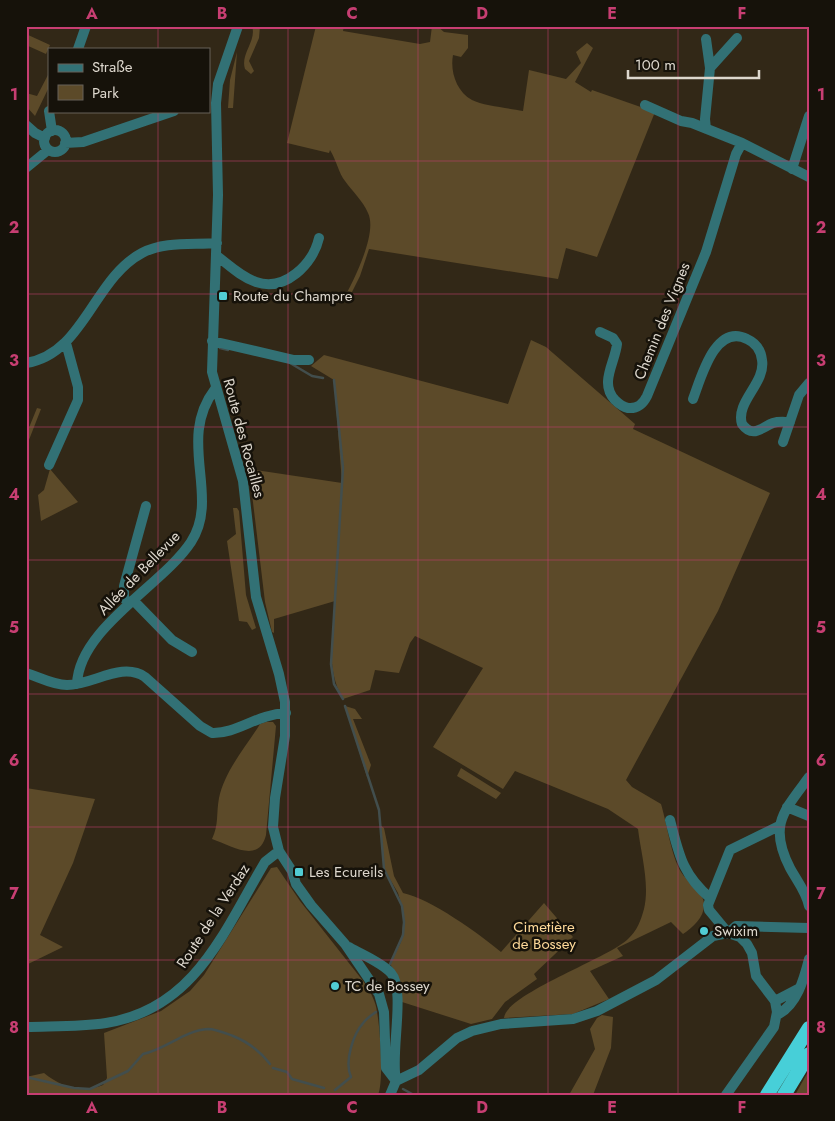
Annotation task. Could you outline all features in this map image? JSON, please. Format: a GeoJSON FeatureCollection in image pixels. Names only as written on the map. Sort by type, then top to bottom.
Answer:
{"type":"FeatureCollection","features":[{"type":"Feature","properties":{"kind":"highway"},"geometry":{"type":"LineString","coordinates":[[767,1095],[809,1028]]}},
{"type":"Feature","properties":{"kind":"highway"},"geometry":{"type":"LineString","coordinates":[[784,1095],[809,1054]]}},
{"type":"Feature","properties":{"kind":"street"},"geometry":{"type":"LineString","coordinates":[[78,48],[86,26]]}},
{"type":"Feature","properties":{"kind":"street","name":"Route des Rocailles"},"geometry":{"type":"LineString","coordinates":[[238,26],[212,103],[218,135],[217,256],[212,372],[215,389],[244,489],[256,597],[280,674],[286,713],[285,736],[275,798],[274,827],[279,851],[304,896],[344,944]]}},
{"type":"Feature","properties":{"kind":"street"},"geometry":{"type":"LineString","coordinates":[[710,68],[737,38]]}},
{"type":"Feature","properties":{"kind":"street"},"geometry":{"type":"LineString","coordinates":[[706,39],[710,68],[705,119],[706,129]]}},
{"type":"Feature","properties":{"kind":"street"},"geometry":{"type":"LineString","coordinates":[[645,105],[674,118],[742,143],[809,177]]}},
{"type":"Feature","properties":{"kind":"street"},"geometry":{"type":"LineString","coordinates":[[49,112],[49,135],[44,144],[48,150],[59,152],[65,144],[83,142],[171,112]]}},
{"type":"Feature","properties":{"kind":"street"},"geometry":{"type":"LineString","coordinates":[[792,169],[809,116]]}},
{"type":"Feature","properties":{"kind":"street"},"geometry":{"type":"LineString","coordinates":[[26,125],[35,133],[62,134],[65,144]]}},
{"type":"Feature","properties":{"kind":"street","name":"Chemin des Vignes"},"geometry":{"type":"LineString","coordinates":[[600,332],[613,338],[617,344],[608,376],[611,395],[624,406],[631,408],[640,406],[647,396],[706,252],[736,154],[742,143]]}},
{"type":"Feature","properties":{"kind":"street"},"geometry":{"type":"LineString","coordinates":[[26,168],[48,150]]}},
{"type":"Feature","properties":{"kind":"street"},"geometry":{"type":"LineString","coordinates":[[217,256],[251,281],[272,284],[285,280],[303,267],[316,251],[319,238]]}},
{"type":"Feature","properties":{"kind":"street"},"geometry":{"type":"LineString","coordinates":[[26,362],[42,358],[66,343],[111,280],[137,256],[164,246],[217,243]]}},
{"type":"Feature","properties":{"kind":"street"},"geometry":{"type":"LineString","coordinates":[[693,399],[715,347],[729,338],[744,338],[757,346],[763,362],[759,376],[741,413],[742,424],[746,429],[755,432],[763,430],[773,423],[790,422]]}},
{"type":"Feature","properties":{"kind":"street"},"geometry":{"type":"LineString","coordinates":[[212,341],[294,360],[309,360]]}},
{"type":"Feature","properties":{"kind":"street"},"geometry":{"type":"LineString","coordinates":[[49,465],[78,400],[78,387],[66,343]]}},
{"type":"Feature","properties":{"kind":"street"},"geometry":{"type":"LineString","coordinates":[[783,442],[799,395],[809,383]]}},
{"type":"Feature","properties":{"kind":"street","name":"Allée de Bellevue"},"geometry":{"type":"LineString","coordinates":[[77,684],[78,670],[102,633],[177,558],[196,533],[201,507],[198,428],[205,403],[215,389]]}},
{"type":"Feature","properties":{"kind":"street"},"geometry":{"type":"LineString","coordinates":[[146,506],[124,586],[124,598],[131,602],[172,640],[192,652]]}},
{"type":"Feature","properties":{"kind":"street"},"geometry":{"type":"LineString","coordinates":[[26,673],[56,684],[77,684],[122,671],[134,671],[145,677],[200,726],[212,734],[232,729],[263,715],[286,713]]}},
{"type":"Feature","properties":{"kind":"street"},"geometry":{"type":"LineString","coordinates":[[809,777],[787,807],[781,817],[779,826],[779,834],[784,852],[804,891],[809,906]]}},
{"type":"Feature","properties":{"kind":"street"},"geometry":{"type":"LineString","coordinates":[[787,807],[809,816]]}},
{"type":"Feature","properties":{"kind":"street"},"geometry":{"type":"LineString","coordinates":[[670,820],[683,868],[699,889],[710,898]]}},
{"type":"Feature","properties":{"kind":"street"},"geometry":{"type":"LineString","coordinates":[[726,1095],[774,1027],[776,1008],[756,976],[752,953],[747,944],[740,938],[728,933],[708,910],[710,898],[730,850],[779,826]]}},
{"type":"Feature","properties":{"kind":"street","name":"Route de la Verdaz"},"geometry":{"type":"LineString","coordinates":[[26,1026],[108,1023],[134,1016],[170,999],[199,971],[265,862],[279,851]]}},
{"type":"Feature","properties":{"kind":"street"},"geometry":{"type":"LineString","coordinates":[[396,1081],[419,1070],[457,1038],[472,1031],[501,1024],[573,1019],[597,1011],[656,980],[713,936],[728,933],[736,926],[809,928]]}},
{"type":"Feature","properties":{"kind":"street"},"geometry":{"type":"LineString","coordinates":[[344,944],[379,994],[384,1012],[386,1068],[396,1081]]}},
{"type":"Feature","properties":{"kind":"street"},"geometry":{"type":"LineString","coordinates":[[344,944],[390,972],[396,982],[398,995],[393,1067],[396,1081],[390,1095]]}},
{"type":"Feature","properties":{"kind":"street"},"geometry":{"type":"LineString","coordinates":[[776,1008],[788,1008],[800,986],[809,959]]}},
{"type":"Feature","properties":{"kind":"green space"},"geometry":{"type":"Polygon","coordinates":[[[252,26],[260,26],[259,38],[249,61],[254,71],[251,74],[245,69],[244,63],[252,37],[252,26]]]}},
{"type":"Feature","properties":{"kind":"green space"},"geometry":{"type":"Polygon","coordinates":[[[316,26],[344,26],[343,31],[420,44],[430,42],[432,26],[437,26],[444,32],[468,35],[468,48],[461,57],[453,55],[452,68],[458,86],[466,96],[477,102],[523,111],[529,70],[566,79],[581,63],[576,52],[587,43],[593,48],[575,82],[591,92],[592,90],[655,112],[597,257],[566,248],[558,279],[369,249],[360,276],[348,300],[343,300],[353,282],[367,245],[370,232],[368,213],[343,178],[330,150],[329,153],[287,143],[316,26]]]}},
{"type":"Feature","properties":{"kind":"green space"},"geometry":{"type":"Polygon","coordinates":[[[26,34],[50,45],[46,54],[26,45],[26,34]]]}},
{"type":"Feature","properties":{"kind":"green space"},"geometry":{"type":"Polygon","coordinates":[[[237,52],[233,108],[228,108],[230,80],[237,52]]]}},
{"type":"Feature","properties":{"kind":"green space"},"geometry":{"type":"Polygon","coordinates":[[[48,75],[48,89],[35,116],[26,106],[26,93],[37,96],[48,75]]]}},
{"type":"Feature","properties":{"kind":"green space"},"geometry":{"type":"Polygon","coordinates":[[[531,340],[546,347],[635,424],[633,429],[770,493],[718,611],[626,780],[632,787],[661,804],[678,865],[684,876],[701,894],[704,903],[703,913],[694,925],[683,934],[671,922],[617,948],[623,956],[590,971],[609,999],[573,1014],[504,1018],[509,1009],[521,998],[617,947],[634,932],[640,921],[646,899],[638,829],[608,809],[515,771],[503,789],[433,747],[483,668],[415,636],[410,643],[399,673],[375,670],[370,690],[343,699],[337,687],[332,663],[335,601],[274,619],[274,633],[272,632],[265,602],[249,469],[342,483],[334,380],[311,366],[324,355],[508,404],[531,340]]]}},
{"type":"Feature","properties":{"kind":"green space"},"geometry":{"type":"Polygon","coordinates":[[[37,408],[41,409],[27,445],[26,435],[37,408]]]}},
{"type":"Feature","properties":{"kind":"green space"},"geometry":{"type":"Polygon","coordinates":[[[50,469],[78,502],[41,521],[38,495],[44,490],[50,469]]]}},
{"type":"Feature","properties":{"kind":"green space"},"geometry":{"type":"Polygon","coordinates":[[[233,508],[237,508],[239,511],[246,595],[256,628],[252,630],[247,622],[239,621],[227,541],[236,534],[233,508]]]}},
{"type":"Feature","properties":{"kind":"green space"},"geometry":{"type":"Polygon","coordinates":[[[345,706],[355,709],[362,719],[353,719],[371,765],[367,777],[345,706]]]}},
{"type":"Feature","properties":{"kind":"green space"},"geometry":{"type":"Polygon","coordinates":[[[273,722],[276,726],[266,835],[262,844],[257,849],[251,851],[244,850],[212,839],[219,798],[226,778],[237,759],[260,724],[273,722]]]}},
{"type":"Feature","properties":{"kind":"green space"},"geometry":{"type":"Polygon","coordinates":[[[461,768],[501,793],[496,799],[457,776],[461,768]]]}},
{"type":"Feature","properties":{"kind":"green space"},"geometry":{"type":"Polygon","coordinates":[[[26,788],[95,799],[73,863],[40,935],[63,947],[26,965],[26,788]]]}},
{"type":"Feature","properties":{"kind":"green space","name":"Cimetière de Bossey"},"geometry":{"type":"Polygon","coordinates":[[[380,825],[384,828],[394,876],[403,893],[414,896],[440,909],[501,952],[544,903],[573,937],[534,974],[537,979],[505,1002],[492,1019],[471,1024],[402,1002],[399,982],[390,964],[401,942],[404,914],[398,893],[384,869],[380,825]]]}},
{"type":"Feature","properties":{"kind":"green space"},"geometry":{"type":"Polygon","coordinates":[[[277,867],[300,901],[367,986],[373,998],[378,1019],[381,1054],[381,1079],[378,1095],[26,1095],[26,1077],[44,1073],[57,1082],[72,1088],[87,1089],[103,1085],[107,1078],[104,1033],[161,1011],[190,991],[204,975],[271,868],[277,867]]]}},
{"type":"Feature","properties":{"kind":"green space"},"geometry":{"type":"Polygon","coordinates":[[[602,1015],[613,1017],[611,1048],[593,1095],[569,1095],[595,1049],[590,1029],[597,1018],[602,1015]]]}},
{"type":"Feature","properties":{"kind":"green space"},"geometry":{"type":"Polygon","coordinates":[[[809,1070],[809,1095],[795,1095],[809,1070]]]}},
{"type":"Feature","properties":{"kind":"waterway"},"geometry":{"type":"LineString","coordinates":[[220,348],[228,350]]}},
{"type":"Feature","properties":{"kind":"waterway"},"geometry":{"type":"LineString","coordinates":[[290,363],[312,376],[323,378]]}},
{"type":"Feature","properties":{"kind":"waterway"},"geometry":{"type":"LineString","coordinates":[[334,380],[343,468],[331,664],[334,684],[343,699]]}},
{"type":"Feature","properties":{"kind":"waterway"},"geometry":{"type":"LineString","coordinates":[[345,706],[379,810],[384,869],[402,906],[403,935],[390,964]]}},
{"type":"Feature","properties":{"kind":"waterway"},"geometry":{"type":"LineString","coordinates":[[335,1090],[351,1077],[349,1056],[353,1041],[360,1027],[376,1012]]}},
{"type":"Feature","properties":{"kind":"waterway"},"geometry":{"type":"LineString","coordinates":[[26,1077],[74,1088],[90,1089],[128,1071],[143,1054],[159,1049],[183,1036],[208,1029],[221,1031],[244,1041],[258,1051],[270,1064]]}},
{"type":"Feature","properties":{"kind":"waterway"},"geometry":{"type":"LineString","coordinates":[[273,1068],[287,1072],[292,1079],[324,1088]]}},
{"type":"Feature","properties":{"kind":"waterway"},"geometry":{"type":"LineString","coordinates":[[403,1089],[414,1095]]}},
{"type":"Feature","properties":{"kind":"place","name":"Route du Champre"},"geometry":{"type":"Point","coordinates":[223,296]}},
{"type":"Feature","properties":{"kind":"place","name":"Les Ecureils"},"geometry":{"type":"Point","coordinates":[299,872]}},
{"type":"Feature","properties":{"kind":"place","name":"Swixim"},"geometry":{"type":"Point","coordinates":[704,931]}},
{"type":"Feature","properties":{"kind":"place","name":"TC de Bossey"},"geometry":{"type":"Point","coordinates":[335,986]}}]}
